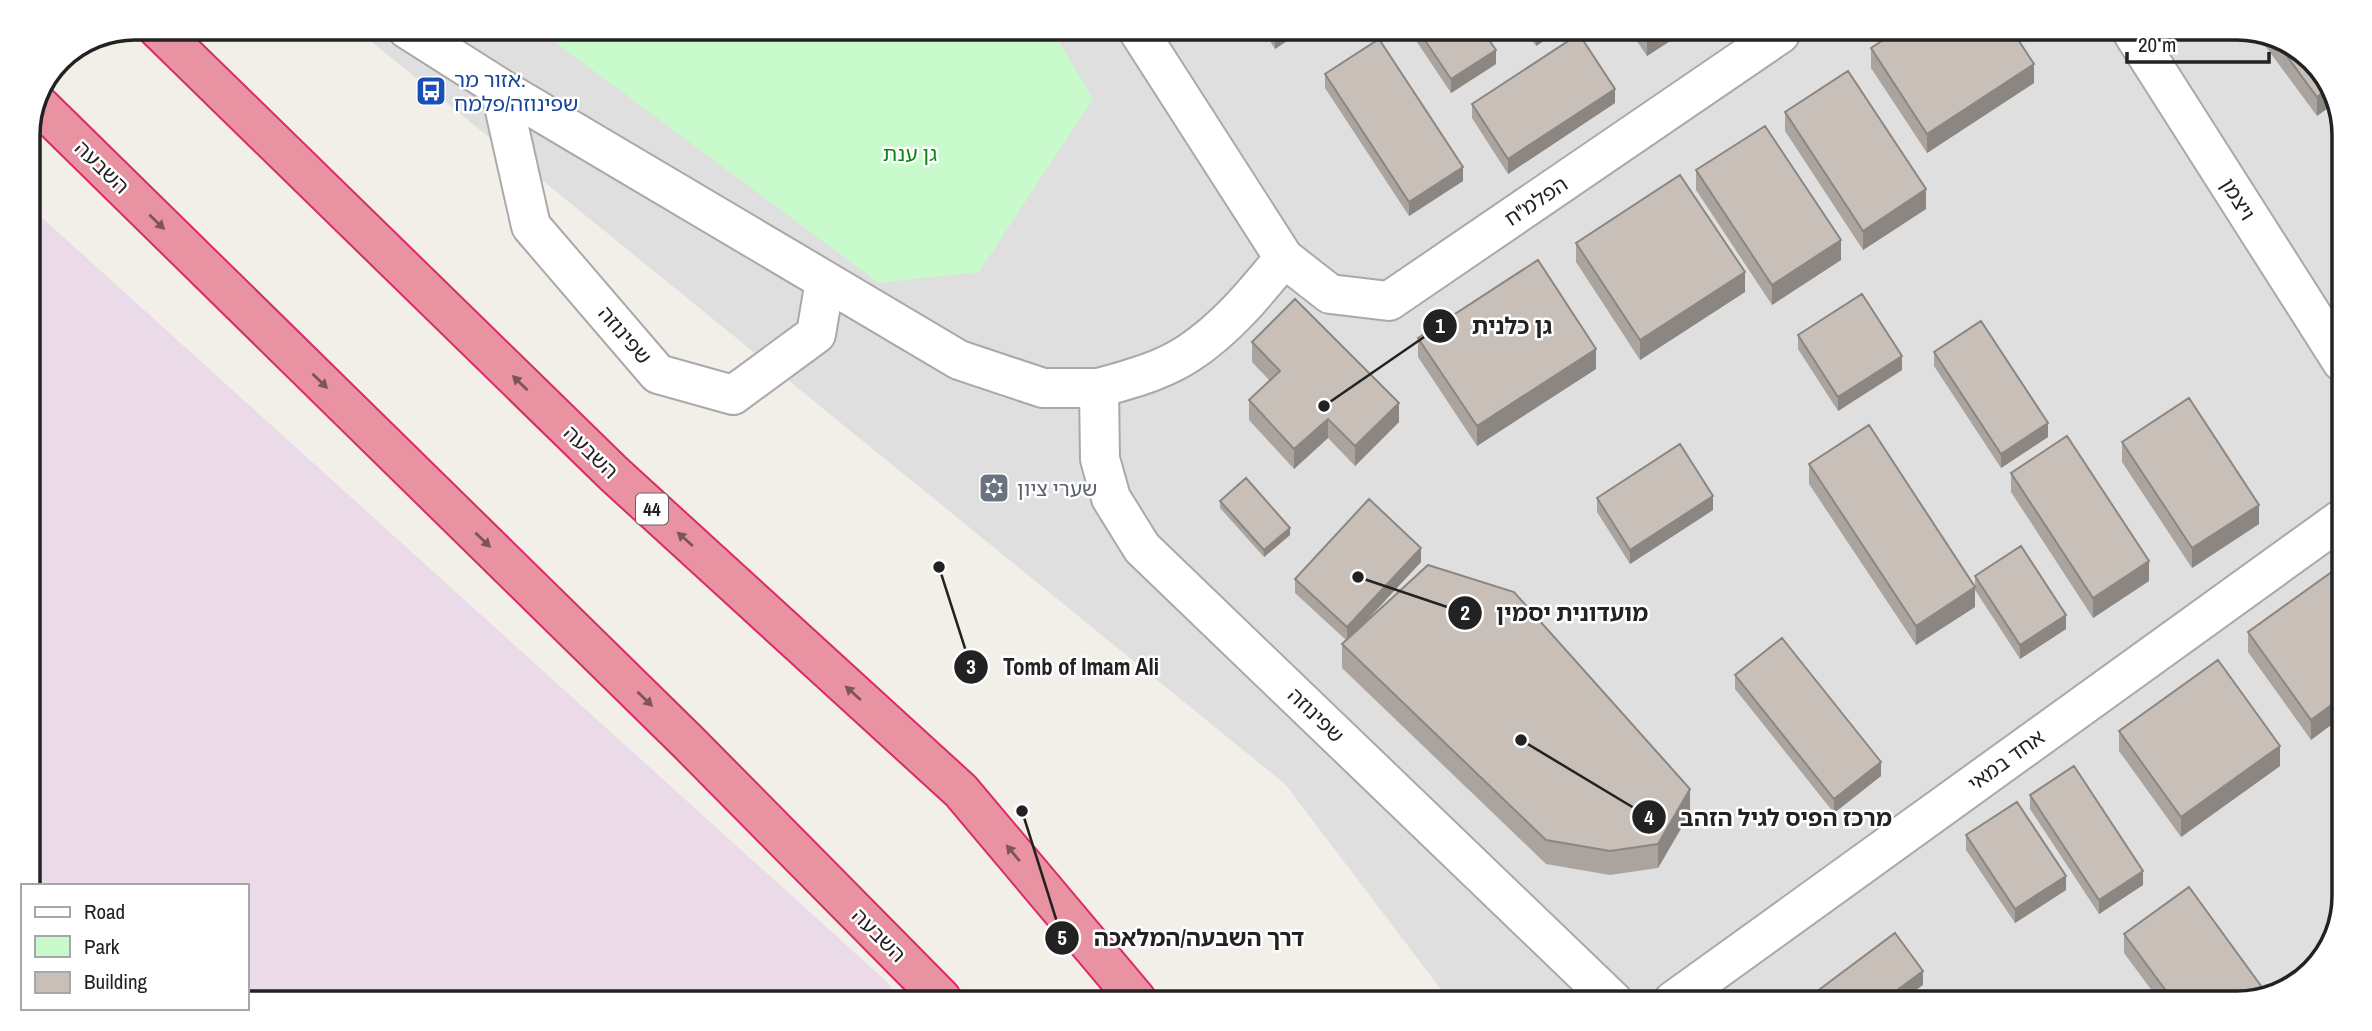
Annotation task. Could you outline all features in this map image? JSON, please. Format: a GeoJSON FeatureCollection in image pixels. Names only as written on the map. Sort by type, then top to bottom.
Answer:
{"type":"FeatureCollection","features":[{"type":"Feature","properties":{"kind":"highway","name":"השבעה"},"geometry":{"type":"LineString","coordinates":[[169,40],[614,474],[961,791],[1129,991]]}},
{"type":"Feature","properties":{"kind":"highway","name":"השבעה"},"geometry":{"type":"LineString","coordinates":[[44,109],[688,742],[934,991]]}},
{"type":"Feature","properties":{"kind":"street"},"geometry":{"type":"LineString","coordinates":[[424,40],[500,88],[959,360],[1043,388],[1099,388],[1145,375],[1189,353],[1244,306],[1284,258]]}},
{"type":"Feature","properties":{"kind":"street","name":"הפלמ\"ח"},"geometry":{"type":"LineString","coordinates":[[1144,40],[1284,258],[1330,294],[1389,301],[1771,40]]}},
{"type":"Feature","properties":{"kind":"street","name":"ויצמן"},"geometry":{"type":"LineString","coordinates":[[2137,40],[2332,346]]}},
{"type":"Feature","properties":{"kind":"street","name":"שפינוזה"},"geometry":{"type":"LineString","coordinates":[[500,88],[531,226],[658,374],[733,395],[816,334],[825,281]]}},
{"type":"Feature","properties":{"kind":"street","name":"שפינוזה"},"geometry":{"type":"LineString","coordinates":[[1099,388],[1100,459],[1111,498],[1142,548],[1603,991]]}},
{"type":"Feature","properties":{"kind":"street","name":"אחד במאי"},"geometry":{"type":"LineString","coordinates":[[1687,991],[2332,526]]}},
{"type":"Feature","properties":{"kind":"shaded area"},"geometry":{"type":"Polygon","coordinates":[[[370,40],[2237,40],[2273,47],[2295,60],[2312,77],[2327,105],[2332,129],[2332,896],[2325,932],[2312,954],[2290,975],[2267,986],[2237,991],[1442,991],[1285,784],[370,40]]]}},
{"type":"Feature","properties":{"kind":"shaded area"},"geometry":{"type":"Polygon","coordinates":[[[40,216],[886,981],[894,991],[248,991],[248,884],[40,884],[40,216]]]}},
{"type":"Feature","properties":{"kind":"green space","name":"גן ענת"},"geometry":{"type":"Polygon","coordinates":[[[552,40],[1058,40],[1093,99],[979,272],[879,283],[552,40]]]}},
{"type":"Feature","properties":{"kind":"building"},"geometry":{"type":"Polygon","coordinates":[[[1380,40],[1463,167],[1409,202],[1325,74],[1380,40]]]}},
{"type":"Feature","properties":{"kind":"building"},"geometry":{"type":"Polygon","coordinates":[[[1425,40],[1489,40],[1496,50],[1451,79],[1425,40]]]}},
{"type":"Feature","properties":{"kind":"building"},"geometry":{"type":"Polygon","coordinates":[[[1570,40],[1583,40],[1615,89],[1508,159],[1472,104],[1570,40]]]}},
{"type":"Feature","properties":{"kind":"building"},"geometry":{"type":"Polygon","coordinates":[[[1883,40],[2018,40],[2034,64],[1927,134],[1871,48],[1883,40]]]}},
{"type":"Feature","properties":{"kind":"building"},"geometry":{"type":"Polygon","coordinates":[[[2285,54],[2312,77],[2322,93],[2317,97],[2285,54]]]}},
{"type":"Feature","properties":{"kind":"building"},"geometry":{"type":"Polygon","coordinates":[[[1848,71],[1926,189],[1863,231],[1785,112],[1848,71]]]}},
{"type":"Feature","properties":{"kind":"building"},"geometry":{"type":"Polygon","coordinates":[[[1765,126],[1841,240],[1772,285],[1696,170],[1765,126]]]}},
{"type":"Feature","properties":{"kind":"building"},"geometry":{"type":"Polygon","coordinates":[[[1680,175],[1745,272],[1640,340],[1576,243],[1680,175]]]}},
{"type":"Feature","properties":{"kind":"building"},"geometry":{"type":"Polygon","coordinates":[[[1538,260],[1596,349],[1477,426],[1418,338],[1538,260]]]}},
{"type":"Feature","properties":{"kind":"building"},"geometry":{"type":"Polygon","coordinates":[[[1862,294],[1902,356],[1838,397],[1798,335],[1862,294]]]}},
{"type":"Feature","properties":{"kind":"building"},"geometry":{"type":"Polygon","coordinates":[[[1295,299],[1399,403],[1355,446],[1328,419],[1294,449],[1249,400],[1280,371],[1252,342],[1295,299]]]}},
{"type":"Feature","properties":{"kind":"building"},"geometry":{"type":"Polygon","coordinates":[[[1981,321],[2048,423],[2001,454],[1934,352],[1981,321]]]}},
{"type":"Feature","properties":{"kind":"building"},"geometry":{"type":"Polygon","coordinates":[[[2189,398],[2259,505],[2192,548],[2122,442],[2189,398]]]}},
{"type":"Feature","properties":{"kind":"building"},"geometry":{"type":"Polygon","coordinates":[[[1869,425],[1975,587],[1916,626],[1809,464],[1869,425]]]}},
{"type":"Feature","properties":{"kind":"building"},"geometry":{"type":"Polygon","coordinates":[[[2067,436],[2149,561],[2093,598],[2011,473],[2067,436]]]}},
{"type":"Feature","properties":{"kind":"building"},"geometry":{"type":"Polygon","coordinates":[[[1680,444],[1713,496],[1630,550],[1597,498],[1680,444]]]}},
{"type":"Feature","properties":{"kind":"building"},"geometry":{"type":"Polygon","coordinates":[[[1246,478],[1290,528],[1264,550],[1220,501],[1246,478]]]}},
{"type":"Feature","properties":{"kind":"building"},"geometry":{"type":"Polygon","coordinates":[[[1369,499],[1421,548],[1347,627],[1295,579],[1369,499]]]}},
{"type":"Feature","properties":{"kind":"building"},"geometry":{"type":"Polygon","coordinates":[[[2021,546],[2066,615],[2020,645],[1975,576],[2021,546]]]}},
{"type":"Feature","properties":{"kind":"building"},"geometry":{"type":"Polygon","coordinates":[[[1428,565],[1514,592],[1690,789],[1658,844],[1610,851],[1546,840],[1342,644],[1428,565]]]}},
{"type":"Feature","properties":{"kind":"building"},"geometry":{"type":"Polygon","coordinates":[[[2332,572],[2332,704],[2311,720],[2248,632],[2332,572]]]}},
{"type":"Feature","properties":{"kind":"building"},"geometry":{"type":"Polygon","coordinates":[[[1782,638],[1881,762],[1834,799],[1735,675],[1782,638]]]}},
{"type":"Feature","properties":{"kind":"building"},"geometry":{"type":"Polygon","coordinates":[[[2218,660],[2280,746],[2181,817],[2119,731],[2218,660]]]}},
{"type":"Feature","properties":{"kind":"building"},"geometry":{"type":"Polygon","coordinates":[[[2074,766],[2143,871],[2099,900],[2030,795],[2074,766]]]}},
{"type":"Feature","properties":{"kind":"building"},"geometry":{"type":"Polygon","coordinates":[[[2017,802],[2066,876],[2015,909],[1966,835],[2017,802]]]}},
{"type":"Feature","properties":{"kind":"building"},"geometry":{"type":"Polygon","coordinates":[[[2189,887],[2262,987],[2237,991],[2166,991],[2124,934],[2189,887]]]}},
{"type":"Feature","properties":{"kind":"building"},"geometry":{"type":"Polygon","coordinates":[[[1895,933],[1923,971],[1896,991],[1817,991],[1895,933]]]}},
{"type":"Feature","properties":{"kind":"place","name":"אזור מר. שפינוזה/פלמח"},"geometry":{"type":"Point","coordinates":[431,91]}},
{"type":"Feature","properties":{"kind":"place","name":"גן כלנית"},"geometry":{"type":"Point","coordinates":[1324,406]}},
{"type":"Feature","properties":{"kind":"place","name":"שערי ציון"},"geometry":{"type":"Point","coordinates":[994,488]}},
{"type":"Feature","properties":{"kind":"place","name":"Tomb of Imam Ali"},"geometry":{"type":"Point","coordinates":[939,567]}},
{"type":"Feature","properties":{"kind":"place","name":"מועדונית יסמין"},"geometry":{"type":"Point","coordinates":[1358,577]}},
{"type":"Feature","properties":{"kind":"place","name":"מרכז הפיס לגיל הזהב"},"geometry":{"type":"Point","coordinates":[1521,740]}},
{"type":"Feature","properties":{"kind":"place","name":"דרך השבעה/המלאכה"},"geometry":{"type":"Point","coordinates":[1022,811]}}]}
